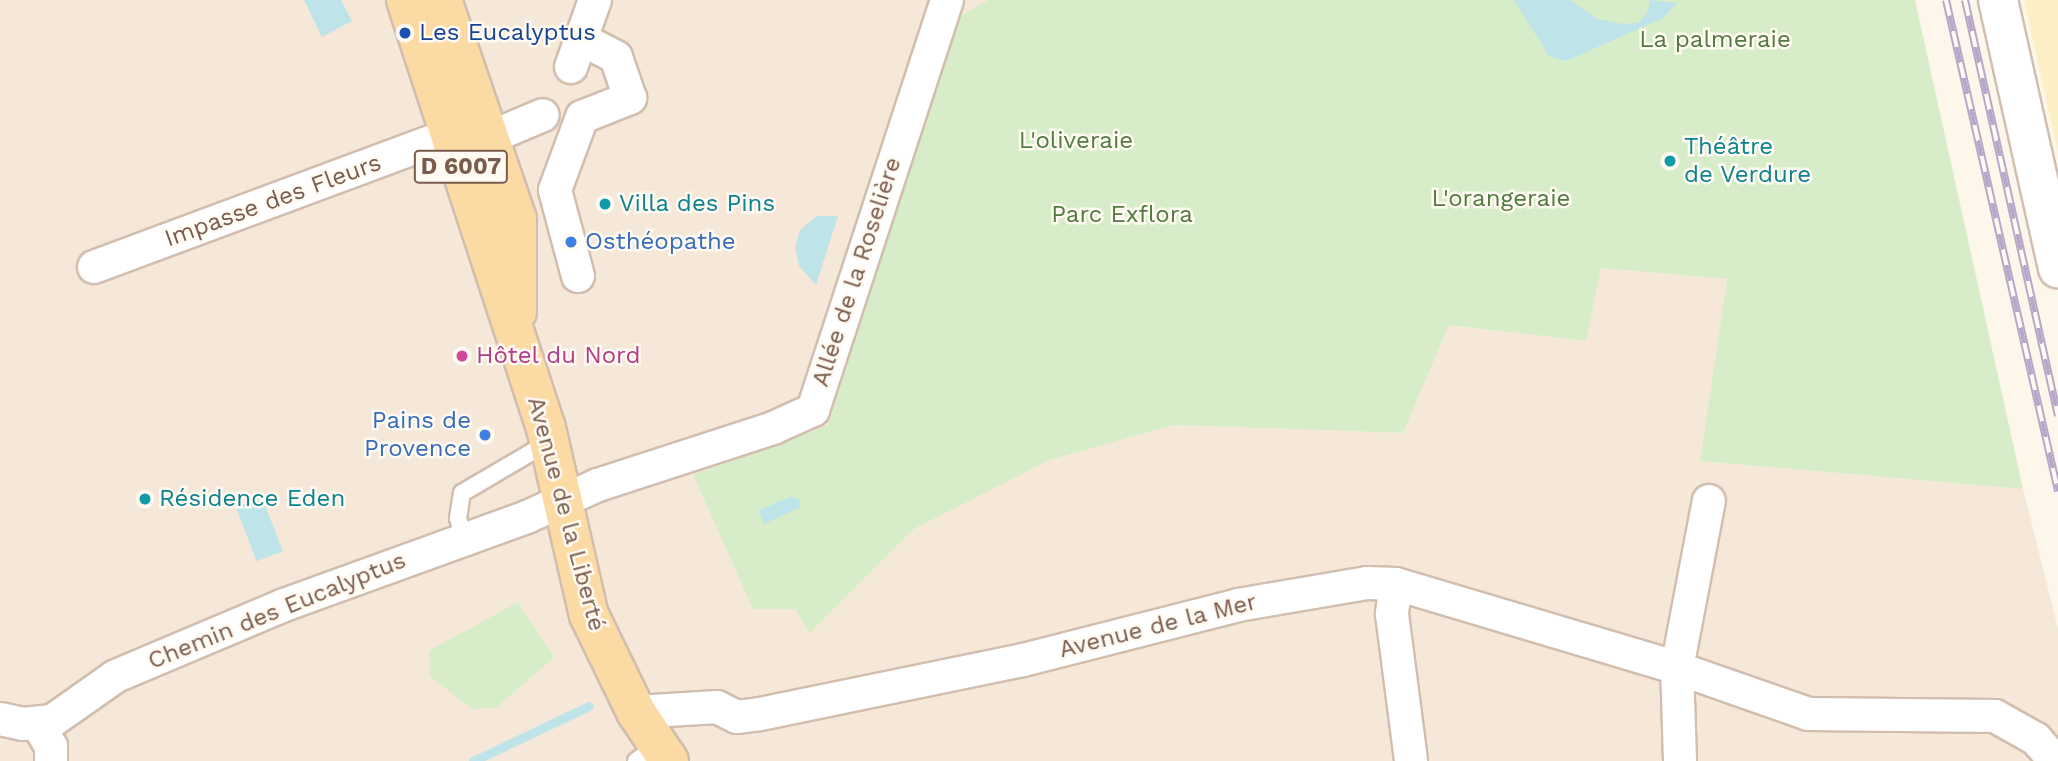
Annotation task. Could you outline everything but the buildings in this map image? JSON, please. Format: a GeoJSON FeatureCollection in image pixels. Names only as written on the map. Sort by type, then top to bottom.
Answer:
{"type":"FeatureCollection","features":[{"type":"Feature","properties":{"kind":"main road","name":"D 6007"},"geometry":{"type":"LineString","coordinates":[[406,0],[452,134],[515,335]]}},
{"type":"Feature","properties":{"kind":"main road","name":"D 6007"},"geometry":{"type":"LineString","coordinates":[[442,0],[517,219],[520,288],[515,335]]}},
{"type":"Feature","properties":{"kind":"main road"},"geometry":{"type":"LineString","coordinates":[[1998,0],[2058,268]]}},
{"type":"Feature","properties":{"kind":"main road","name":"Avenue de la Liberté"},"geometry":{"type":"LineString","coordinates":[[515,335],[549,442],[589,615],[655,755]]}},
{"type":"Feature","properties":{"kind":"street"},"geometry":{"type":"LineString","coordinates":[[578,276],[555,190],[582,117],[630,98],[616,57],[576,53],[595,0]]}},
{"type":"Feature","properties":{"kind":"street","name":"Allée de la Roselière"},"geometry":{"type":"LineString","coordinates":[[561,502],[608,481],[774,428],[813,410],[947,0]]}},
{"type":"Feature","properties":{"kind":"street"},"geometry":{"type":"LineString","coordinates":[[491,137],[543,115]]}},
{"type":"Feature","properties":{"kind":"street","name":"Impasse des Fleurs"},"geometry":{"type":"LineString","coordinates":[[94,267],[452,134]]}},
{"type":"Feature","properties":{"kind":"street"},"geometry":{"type":"LineString","coordinates":[[1680,761],[1677,668],[1709,501]]}},
{"type":"Feature","properties":{"kind":"street","name":"Chemin des Eucalyptus"},"geometry":{"type":"LineString","coordinates":[[0,719],[37,723],[52,721],[116,676],[284,604],[561,502]]}},
{"type":"Feature","properties":{"kind":"street","name":"Avenue de la Mer"},"geometry":{"type":"LineString","coordinates":[[636,712],[717,707],[737,717],[1023,660],[1238,605],[1367,583],[1396,584],[1677,668],[1808,714],[1995,716],[2036,739],[2055,761]]}},
{"type":"Feature","properties":{"kind":"street"},"geometry":{"type":"LineString","coordinates":[[1396,584],[1392,614],[1411,761]]}},
{"type":"Feature","properties":{"kind":"street"},"geometry":{"type":"LineString","coordinates":[[37,723],[51,746],[51,761]]}},
{"type":"Feature","properties":{"kind":"lane"},"geometry":{"type":"LineString","coordinates":[[464,538],[458,518],[462,493],[549,442]]}},
{"type":"Feature","properties":{"kind":"shaded area"},"geometry":{"type":"Polygon","coordinates":[[[0,0],[988,0],[956,19],[828,425],[693,475],[753,608],[795,609],[810,633],[914,529],[1050,460],[1174,425],[1403,433],[1449,325],[1586,341],[1601,268],[1727,279],[1700,461],[2023,489],[2058,629],[2058,761],[0,761],[0,0]]]}},
{"type":"Feature","properties":{"kind":"green space","name":"Parc Exflora"},"geometry":{"type":"Polygon","coordinates":[[[988,0],[1915,0],[2023,489],[1700,461],[1727,279],[1601,268],[1586,341],[1449,325],[1403,433],[1174,425],[1050,460],[914,529],[810,633],[795,609],[753,609],[693,475],[828,425],[956,19],[988,0]]]}},
{"type":"Feature","properties":{"kind":"green space"},"geometry":{"type":"Polygon","coordinates":[[[518,602],[554,657],[496,708],[472,709],[430,676],[429,651],[518,602]]]}},
{"type":"Feature","properties":{"kind":"sand"},"geometry":{"type":"Polygon","coordinates":[[[2024,0],[2058,0],[2058,153],[2024,0]]]}},
{"type":"Feature","properties":{"kind":"water"},"geometry":{"type":"Polygon","coordinates":[[[304,0],[341,0],[352,21],[322,37],[304,0]]]}},
{"type":"Feature","properties":{"kind":"water"},"geometry":{"type":"Polygon","coordinates":[[[1514,0],[1570,0],[1597,19],[1623,24],[1638,23],[1648,12],[1650,0],[1677,3],[1663,18],[1566,61],[1549,56],[1514,0]]]}},
{"type":"Feature","properties":{"kind":"water"},"geometry":{"type":"Polygon","coordinates":[[[817,216],[838,216],[816,285],[799,266],[795,247],[800,230],[817,216]]]}},
{"type":"Feature","properties":{"kind":"water"},"geometry":{"type":"Polygon","coordinates":[[[262,497],[283,551],[257,561],[236,507],[262,497]]]}},
{"type":"Feature","properties":{"kind":"water"},"geometry":{"type":"Polygon","coordinates":[[[790,497],[800,499],[799,508],[764,524],[758,511],[790,497]]]}},
{"type":"Feature","properties":{"kind":"waterway"},"geometry":{"type":"LineString","coordinates":[[473,761],[589,706]]}},
{"type":"Feature","properties":{"kind":"railway"},"geometry":{"type":"LineString","coordinates":[[1946,0],[2058,491]]}},
{"type":"Feature","properties":{"kind":"railway"},"geometry":{"type":"LineString","coordinates":[[1965,0],[2058,416]]}},
{"type":"Feature","properties":{"kind":"place","name":"Les Eucalyptus"},"geometry":{"type":"Point","coordinates":[405,33]}},
{"type":"Feature","properties":{"kind":"place","name":"Théâtre de Verdure"},"geometry":{"type":"Point","coordinates":[1670,161]}},
{"type":"Feature","properties":{"kind":"place","name":"Villa des Pins"},"geometry":{"type":"Point","coordinates":[605,204]}},
{"type":"Feature","properties":{"kind":"place","name":"Osthéopathe"},"geometry":{"type":"Point","coordinates":[571,242]}},
{"type":"Feature","properties":{"kind":"place","name":"Hôtel du Nord"},"geometry":{"type":"Point","coordinates":[462,356]}},
{"type":"Feature","properties":{"kind":"place","name":"Pains de Provence"},"geometry":{"type":"Point","coordinates":[485,435]}},
{"type":"Feature","properties":{"kind":"place","name":"Résidence Eden"},"geometry":{"type":"Point","coordinates":[145,499]}},
{"type":"Feature","properties":{"kind":"park label","name":"La palmeraie"},"geometry":{"type":"Point","coordinates":[1715,40]}},
{"type":"Feature","properties":{"kind":"park label","name":"L'oliveraie"},"geometry":{"type":"Point","coordinates":[1076,141]}},
{"type":"Feature","properties":{"kind":"park label","name":"L'orangeraie"},"geometry":{"type":"Point","coordinates":[1501,199]}}]}
